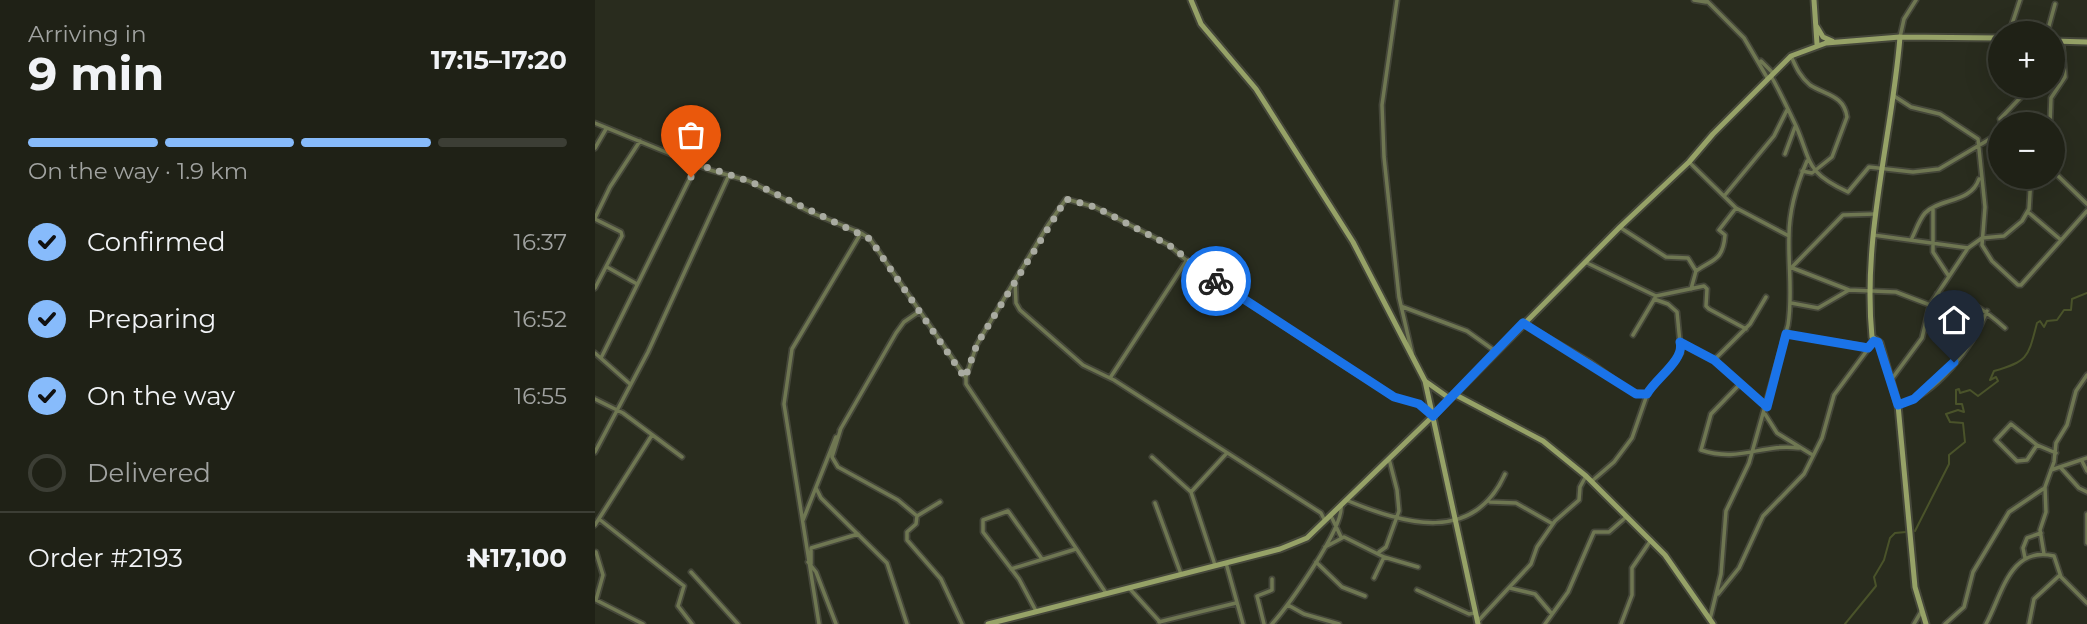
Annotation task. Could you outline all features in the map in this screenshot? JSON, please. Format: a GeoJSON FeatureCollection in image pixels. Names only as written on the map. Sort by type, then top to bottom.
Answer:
{"type":"FeatureCollection","features":[{"type":"Feature","properties":{"kind":"street"},"geometry":{"type":"LineString","coordinates":[[1191,0],[1201,24],[1256,89],[1353,242],[1425,381],[1478,623]]}},
{"type":"Feature","properties":{"kind":"street"},"geometry":{"type":"LineString","coordinates":[[1397,0],[1382,109],[1385,190],[1402,306],[1412,353]]}},
{"type":"Feature","properties":{"kind":"street"},"geometry":{"type":"LineString","coordinates":[[1695,0],[1707,1],[1744,38],[1771,76],[1795,125],[1807,161],[1815,171],[1850,192],[1868,168],[1913,172],[1939,169],[1988,139]]}},
{"type":"Feature","properties":{"kind":"street"},"geometry":{"type":"LineString","coordinates":[[1814,0],[1817,44]]}},
{"type":"Feature","properties":{"kind":"street"},"geometry":{"type":"LineString","coordinates":[[1717,596],[1739,568],[1763,516],[1797,482],[1808,465],[1811,454],[1822,438],[1835,395],[1874,341],[1868,293],[1875,214],[1894,96],[1900,37],[1904,19],[1916,0]]}},
{"type":"Feature","properties":{"kind":"street"},"geometry":{"type":"LineString","coordinates":[[2013,21],[2020,0]]}},
{"type":"Feature","properties":{"kind":"street"},"geometry":{"type":"LineString","coordinates":[[2050,21],[2055,4]]}},
{"type":"Feature","properties":{"kind":"street"},"geometry":{"type":"LineString","coordinates":[[1816,26],[1823,37],[1835,42]]}},
{"type":"Feature","properties":{"kind":"street"},"geometry":{"type":"LineString","coordinates":[[994,624],[1300,542],[1331,516],[1585,261],[1689,163],[1791,56],[1817,44],[1835,42],[1900,37],[1988,38]]}},
{"type":"Feature","properties":{"kind":"street"},"geometry":{"type":"LineString","coordinates":[[2065,41],[2087,43]]}},
{"type":"Feature","properties":{"kind":"street"},"geometry":{"type":"LineString","coordinates":[[1791,56],[1805,80],[1834,96],[1846,110],[1846,123],[1832,157],[1815,171],[1802,171]]}},
{"type":"Feature","properties":{"kind":"street"},"geometry":{"type":"LineString","coordinates":[[1759,60],[1771,76]]}},
{"type":"Feature","properties":{"kind":"street"},"geometry":{"type":"LineString","coordinates":[[1894,96],[1910,107],[1931,111],[1958,124],[1978,139],[1985,207],[1983,249],[2005,275],[2021,285],[2087,211]]}},
{"type":"Feature","properties":{"kind":"street"},"geometry":{"type":"LineString","coordinates":[[2007,112],[2020,98]]}},
{"type":"Feature","properties":{"kind":"street"},"geometry":{"type":"LineString","coordinates":[[1725,195],[1774,136],[1787,110]]}},
{"type":"Feature","properties":{"kind":"street"},"geometry":{"type":"LineString","coordinates":[[595,123],[697,164],[749,181],[870,239],[1106,593]]}},
{"type":"Feature","properties":{"kind":"street"},"geometry":{"type":"LineString","coordinates":[[1785,153],[1795,125]]}},
{"type":"Feature","properties":{"kind":"street"},"geometry":{"type":"LineString","coordinates":[[595,148],[606,129]]}},
{"type":"Feature","properties":{"kind":"street"},"geometry":{"type":"LineString","coordinates":[[595,288],[622,236],[621,232],[595,219],[610,187],[640,141]]}},
{"type":"Feature","properties":{"kind":"street"},"geometry":{"type":"LineString","coordinates":[[1711,622],[1717,596],[1726,511],[1752,452],[1786,334],[1791,303],[1789,236],[1802,171],[1807,161]]}},
{"type":"Feature","properties":{"kind":"street"},"geometry":{"type":"LineString","coordinates":[[1689,163],[1736,208],[1789,236]]}},
{"type":"Feature","properties":{"kind":"street"},"geometry":{"type":"LineString","coordinates":[[601,359],[697,164]]}},
{"type":"Feature","properties":{"kind":"street"},"geometry":{"type":"LineString","coordinates":[[595,452],[648,352],[729,175]]}},
{"type":"Feature","properties":{"kind":"street"},"geometry":{"type":"LineString","coordinates":[[1912,238],[1923,215],[1933,207],[1964,195],[1978,183],[1980,177]]}},
{"type":"Feature","properties":{"kind":"street"},"geometry":{"type":"LineString","coordinates":[[2065,183],[2087,204]]}},
{"type":"Feature","properties":{"kind":"street"},"geometry":{"type":"LineString","coordinates":[[1891,380],[1922,338],[1930,305],[1948,275],[1968,248],[1982,238],[2000,237],[2009,233],[2028,211],[2030,189]]}},
{"type":"Feature","properties":{"kind":"street"},"geometry":{"type":"LineString","coordinates":[[965,378],[972,352],[1066,199],[1095,207],[1169,245],[1187,260],[1337,361],[1394,397],[1419,404],[1433,416]]}},
{"type":"Feature","properties":{"kind":"street"},"geometry":{"type":"LineString","coordinates":[[1933,207],[1932,241],[1935,256],[1948,275]]}},
{"type":"Feature","properties":{"kind":"street"},"geometry":{"type":"LineString","coordinates":[[1696,271],[1713,263],[1721,253],[1725,235],[1719,229],[1736,208]]}},
{"type":"Feature","properties":{"kind":"street"},"geometry":{"type":"LineString","coordinates":[[2028,211],[2061,240]]}},
{"type":"Feature","properties":{"kind":"street"},"geometry":{"type":"LineString","coordinates":[[1791,267],[1843,215],[1875,214]]}},
{"type":"Feature","properties":{"kind":"street"},"geometry":{"type":"LineString","coordinates":[[1620,227],[1666,257],[1688,258],[1696,271],[1691,289]]}},
{"type":"Feature","properties":{"kind":"street"},"geometry":{"type":"LineString","coordinates":[[819,624],[784,412],[791,354],[860,233]]}},
{"type":"Feature","properties":{"kind":"street"},"geometry":{"type":"LineString","coordinates":[[1873,235],[1912,238],[1968,248]]}},
{"type":"Feature","properties":{"kind":"street"},"geometry":{"type":"LineString","coordinates":[[1110,378],[1187,260]]}},
{"type":"Feature","properties":{"kind":"street"},"geometry":{"type":"LineString","coordinates":[[1478,623],[1531,564],[1537,547],[1553,524],[1579,500],[1580,487],[1614,462],[1632,438],[1647,394],[1679,357],[1680,342],[1675,309],[1585,261]]}},
{"type":"Feature","properties":{"kind":"street"},"geometry":{"type":"LineString","coordinates":[[607,267],[638,284]]}},
{"type":"Feature","properties":{"kind":"street"},"geometry":{"type":"LineString","coordinates":[[1791,267],[1849,290],[1868,293],[1896,292],[1930,305]]}},
{"type":"Feature","properties":{"kind":"street"},"geometry":{"type":"LineString","coordinates":[[1015,280],[1016,303],[1020,310],[1083,365],[1110,378],[1321,513],[1325,521]]}},
{"type":"Feature","properties":{"kind":"street"},"geometry":{"type":"LineString","coordinates":[[1633,335],[1655,298],[1704,286],[1707,289],[1709,309],[1746,329]]}},
{"type":"Feature","properties":{"kind":"street"},"geometry":{"type":"LineString","coordinates":[[1791,303],[1818,308],[1849,290]]}},
{"type":"Feature","properties":{"kind":"street"},"geometry":{"type":"LineString","coordinates":[[1937,294],[1952,296],[1987,311],[2005,328]]}},
{"type":"Feature","properties":{"kind":"street"},"geometry":{"type":"LineString","coordinates":[[1714,360],[1746,329],[1766,297]]}},
{"type":"Feature","properties":{"kind":"street"},"geometry":{"type":"LineString","coordinates":[[1402,306],[1467,331],[1495,351]]}},
{"type":"Feature","properties":{"kind":"street"},"geometry":{"type":"LineString","coordinates":[[801,523],[841,428],[904,322],[920,311]]}},
{"type":"Feature","properties":{"kind":"street"},"geometry":{"type":"LineString","coordinates":[[1898,405],[1914,399],[1963,355],[1987,311]]}},
{"type":"Feature","properties":{"kind":"street"},"geometry":{"type":"LineString","coordinates":[[1523,323],[1590,362],[1632,392],[1647,394]]}},
{"type":"Feature","properties":{"kind":"street"},"geometry":{"type":"LineString","coordinates":[[1786,334],[1868,348]]}},
{"type":"Feature","properties":{"kind":"street"},"geometry":{"type":"LineString","coordinates":[[1874,341],[1880,343],[1898,405],[1915,587],[1926,624]]}},
{"type":"Feature","properties":{"kind":"street"},"geometry":{"type":"LineString","coordinates":[[1680,342],[1714,360],[1767,407]]}},
{"type":"Feature","properties":{"kind":"street"},"geometry":{"type":"LineString","coordinates":[[595,353],[630,384]]}},
{"type":"Feature","properties":{"kind":"street"},"geometry":{"type":"LineString","coordinates":[[2044,554],[2041,533],[2046,512],[2045,488],[2056,453],[2056,443],[2067,425],[2076,391],[2087,375]]}},
{"type":"Feature","properties":{"kind":"street"},"geometry":{"type":"LineString","coordinates":[[1425,381],[1543,441],[1589,479],[1625,518],[1651,540],[1711,622]]}},
{"type":"Feature","properties":{"kind":"street"},"geometry":{"type":"LineString","coordinates":[[1740,384],[1711,414],[1702,450],[1733,457],[1787,447],[1799,448]]}},
{"type":"Feature","properties":{"kind":"street"},"geometry":{"type":"LineString","coordinates":[[595,399],[682,457]]}},
{"type":"Feature","properties":{"kind":"street"},"geometry":{"type":"LineString","coordinates":[[1764,412],[1777,433],[1811,454]]}},
{"type":"Feature","properties":{"kind":"street"},"geometry":{"type":"LineString","coordinates":[[2037,445],[2027,460],[2017,461],[1996,440],[2011,424],[2037,445],[2056,453]]}},
{"type":"Feature","properties":{"kind":"street"},"geometry":{"type":"LineString","coordinates":[[841,428],[832,457],[838,467],[898,500],[917,516]]}},
{"type":"Feature","properties":{"kind":"street"},"geometry":{"type":"LineString","coordinates":[[595,525],[652,435]]}},
{"type":"Feature","properties":{"kind":"street"},"geometry":{"type":"LineString","coordinates":[[1191,492],[1226,454]]}},
{"type":"Feature","properties":{"kind":"street"},"geometry":{"type":"LineString","coordinates":[[1152,457],[1191,492],[1215,565]]}},
{"type":"Feature","properties":{"kind":"street"},"geometry":{"type":"LineString","coordinates":[[2051,470],[2087,458]]}},
{"type":"Feature","properties":{"kind":"street"},"geometry":{"type":"LineString","coordinates":[[1380,552],[1386,547],[1399,499],[1389,459]]}},
{"type":"Feature","properties":{"kind":"street"},"geometry":{"type":"LineString","coordinates":[[2082,461],[2087,471]]}},
{"type":"Feature","properties":{"kind":"street"},"geometry":{"type":"LineString","coordinates":[[2061,467],[2079,488],[2087,492]]}},
{"type":"Feature","properties":{"kind":"street"},"geometry":{"type":"LineString","coordinates":[[1490,502],[1505,474]]}},
{"type":"Feature","properties":{"kind":"street"},"geometry":{"type":"LineString","coordinates":[[815,486],[821,498],[887,563],[907,624]]}},
{"type":"Feature","properties":{"kind":"street"},"geometry":{"type":"LineString","coordinates":[[1945,624],[1964,607],[1973,572],[2009,512],[2045,488]]}},
{"type":"Feature","properties":{"kind":"street"},"geometry":{"type":"LineString","coordinates":[[1346,500],[1395,519],[1434,523],[1455,521],[1490,502],[1516,503],[1553,524]]}},
{"type":"Feature","properties":{"kind":"street"},"geometry":{"type":"LineString","coordinates":[[917,516],[940,502]]}},
{"type":"Feature","properties":{"kind":"street"},"geometry":{"type":"LineString","coordinates":[[1155,503],[1181,574]]}},
{"type":"Feature","properties":{"kind":"street"},"geometry":{"type":"LineString","coordinates":[[1272,624],[1288,605],[1325,547],[1336,526],[1341,506]]}},
{"type":"Feature","properties":{"kind":"street"},"geometry":{"type":"LineString","coordinates":[[1036,611],[1011,569],[981,528],[983,520],[1003,510],[1008,511],[1042,559]]}},
{"type":"Feature","properties":{"kind":"street"},"geometry":{"type":"LineString","coordinates":[[2087,514],[2087,543]]}},
{"type":"Feature","properties":{"kind":"street"},"geometry":{"type":"LineString","coordinates":[[917,516],[916,524],[907,532],[907,540],[941,579],[962,624]]}},
{"type":"Feature","properties":{"kind":"street"},"geometry":{"type":"LineString","coordinates":[[1331,516],[1341,537],[1380,552],[1384,557],[1418,567]]}},
{"type":"Feature","properties":{"kind":"street"},"geometry":{"type":"LineString","coordinates":[[1545,624],[1568,592],[1594,533],[1609,532],[1625,518]]}},
{"type":"Feature","properties":{"kind":"street"},"geometry":{"type":"LineString","coordinates":[[599,519],[684,586],[678,606],[692,624]]}},
{"type":"Feature","properties":{"kind":"street"},"geometry":{"type":"LineString","coordinates":[[2025,558],[2023,548],[2027,538],[2041,533]]}},
{"type":"Feature","properties":{"kind":"street"},"geometry":{"type":"LineString","coordinates":[[811,566],[811,548],[858,534]]}},
{"type":"Feature","properties":{"kind":"street"},"geometry":{"type":"LineString","coordinates":[[1325,547],[1341,537]]}},
{"type":"Feature","properties":{"kind":"street"},"geometry":{"type":"LineString","coordinates":[[1621,624],[1632,595],[1632,568],[1651,540]]}},
{"type":"Feature","properties":{"kind":"street"},"geometry":{"type":"LineString","coordinates":[[1011,569],[1077,549]]}},
{"type":"Feature","properties":{"kind":"street"},"geometry":{"type":"LineString","coordinates":[[596,552],[603,575],[596,600],[643,624]]}},
{"type":"Feature","properties":{"kind":"street"},"geometry":{"type":"LineString","coordinates":[[1986,624],[2013,568],[2025,558],[2044,554],[2056,558],[2060,575],[2087,603]]}},
{"type":"Feature","properties":{"kind":"street"},"geometry":{"type":"LineString","coordinates":[[1374,578],[1384,557]]}},
{"type":"Feature","properties":{"kind":"street"},"geometry":{"type":"LineString","coordinates":[[807,561],[836,624]]}},
{"type":"Feature","properties":{"kind":"street"},"geometry":{"type":"LineString","coordinates":[[1316,562],[1342,587],[1365,596]]}},
{"type":"Feature","properties":{"kind":"street"},"geometry":{"type":"LineString","coordinates":[[1226,563],[1243,624]]}},
{"type":"Feature","properties":{"kind":"street"},"geometry":{"type":"LineString","coordinates":[[691,572],[738,624]]}},
{"type":"Feature","properties":{"kind":"street"},"geometry":{"type":"LineString","coordinates":[[2029,624],[2034,599],[2060,575]]}},
{"type":"Feature","properties":{"kind":"street"},"geometry":{"type":"LineString","coordinates":[[1264,624],[1257,596],[1272,590],[1272,579]]}},
{"type":"Feature","properties":{"kind":"street"},"geometry":{"type":"LineString","coordinates":[[1129,587],[1160,623],[1237,603]]}},
{"type":"Feature","properties":{"kind":"street"},"geometry":{"type":"LineString","coordinates":[[1510,588],[1535,594],[1552,614]]}},
{"type":"Feature","properties":{"kind":"street"},"geometry":{"type":"LineString","coordinates":[[1416,590],[1469,614],[1476,612]]}},
{"type":"Feature","properties":{"kind":"street"},"geometry":{"type":"LineString","coordinates":[[1288,605],[1304,614],[1339,624]]}},
{"type":"Feature","properties":{"kind":"street"},"geometry":{"type":"LineString","coordinates":[[1915,624],[1921,612]]}},
{"type":"Feature","properties":{"kind":"waterway"},"geometry":{"type":"LineString","coordinates":[[1915,531],[1949,464],[1949,455],[1965,442],[1963,423],[1950,422],[1946,414],[1958,410],[1964,412],[1962,404],[1956,404],[1956,390],[1959,389],[1960,393],[1970,390],[1978,396],[1998,381],[1996,377],[1990,380],[1994,371],[2014,364],[2025,356],[2037,323],[2040,321],[2044,327],[2047,321],[2057,320],[2064,310],[2071,310],[2072,299],[2087,293]]}},
{"type":"Feature","properties":{"kind":"waterway"},"geometry":{"type":"LineString","coordinates":[[1845,624],[1876,586],[1874,577],[1884,560],[1890,538],[1895,533],[1906,532]]}},
{"type":"Feature","properties":{"kind":"way so far"},"geometry":{"type":"LineString","coordinates":[[691,177],[697,164],[749,181],[870,239],[965,378],[970,358],[991,319],[1066,199],[1095,207],[1169,245],[1195,268],[1216,281]]}},
{"type":"Feature","properties":{"kind":"route"},"geometry":{"type":"LineString","coordinates":[[1216,281],[1394,397],[1419,404],[1433,416],[1523,323],[1590,362],[1612,380],[1636,394],[1647,394],[1668,366],[1676,360],[1681,353],[1680,342],[1714,360],[1767,407],[1786,334],[1868,348],[1874,341],[1880,343],[1898,405],[1914,399],[1939,379],[1954,362]]}}]}
